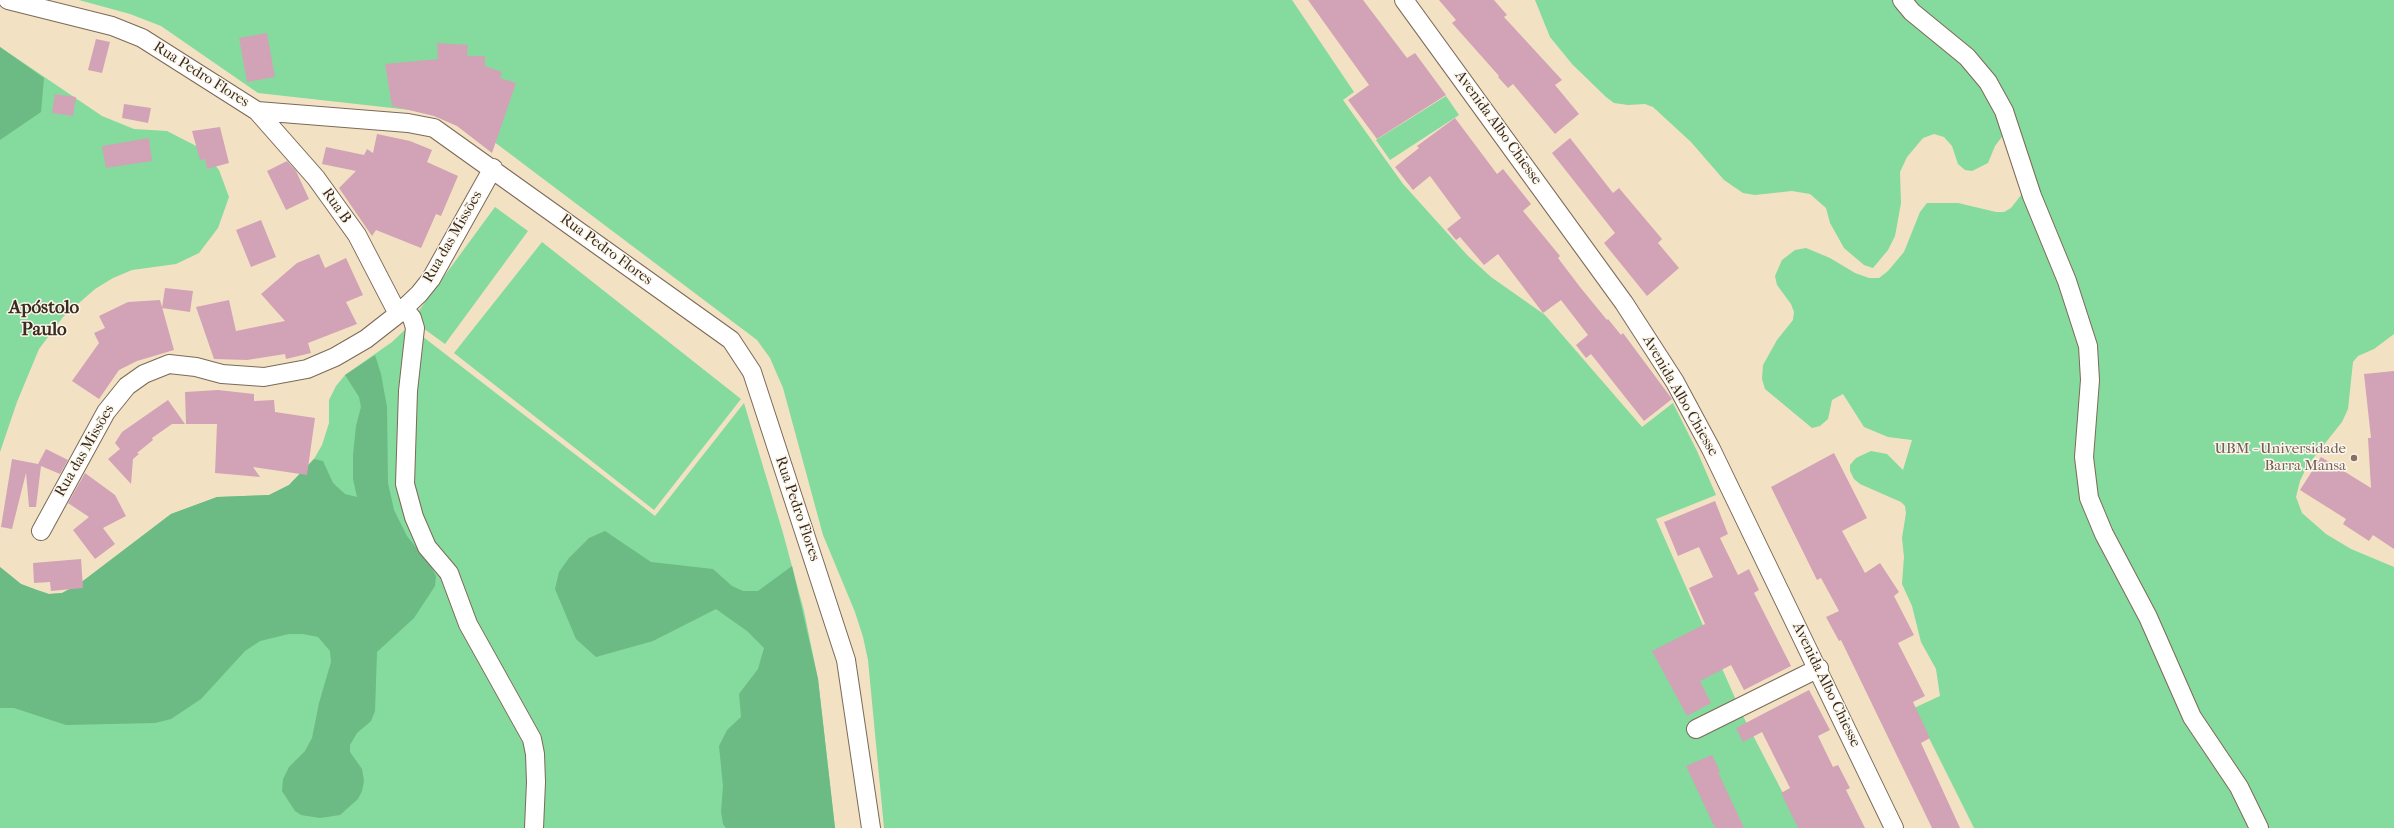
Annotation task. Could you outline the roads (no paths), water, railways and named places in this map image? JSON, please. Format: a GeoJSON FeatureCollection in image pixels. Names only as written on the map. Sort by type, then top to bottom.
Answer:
{"type":"FeatureCollection","features":[{"type":"Feature","properties":{"kind":"street","name":"Rua Pedro Flores"},"geometry":{"type":"LineString","coordinates":[[8,0],[112,26],[142,38],[257,111],[424,125],[443,132],[731,340],[752,372],[846,660],[871,828]]}},
{"type":"Feature","properties":{"kind":"street","name":"Avenida Albo Chiesse"},"geometry":{"type":"LineString","coordinates":[[1404,0],[1624,303],[1675,382],[1711,449],[1819,668],[1894,828]]}},
{"type":"Feature","properties":{"kind":"street"},"geometry":{"type":"LineString","coordinates":[[1902,0],[1912,12],[1967,57],[1988,82],[2004,111],[2032,196],[2067,281],[2088,346],[2090,380],[2084,457],[2089,498],[2104,534],[2148,617],[2192,717],[2239,787],[2259,828]]}},
{"type":"Feature","properties":{"kind":"street","name":"Rua B"},"geometry":{"type":"LineString","coordinates":[[257,111],[316,178],[357,235],[401,311],[412,318],[415,328],[408,397],[405,484],[414,517],[427,547],[449,573],[468,624],[532,739],[536,761],[534,828]]}},
{"type":"Feature","properties":{"kind":"street","name":"Rua das Missões"},"geometry":{"type":"LineString","coordinates":[[41,531],[106,412],[120,393],[144,374],[168,364],[196,367],[243,377],[284,375],[307,369],[335,357],[366,339],[401,311],[430,279],[493,168]]}},
{"type":"Feature","properties":{"kind":"street"},"geometry":{"type":"LineString","coordinates":[[1696,729],[1819,668]]}},
{"type":"Feature","properties":{"kind":"place","name":"UBM - Universidade Barra Mansa"},"geometry":{"type":"Point","coordinates":[2354,458]}},
{"type":"Feature","properties":{"kind":"district","name":"Apóstolo Paulo"},"geometry":{"type":"Point","coordinates":[44,319]}}]}
